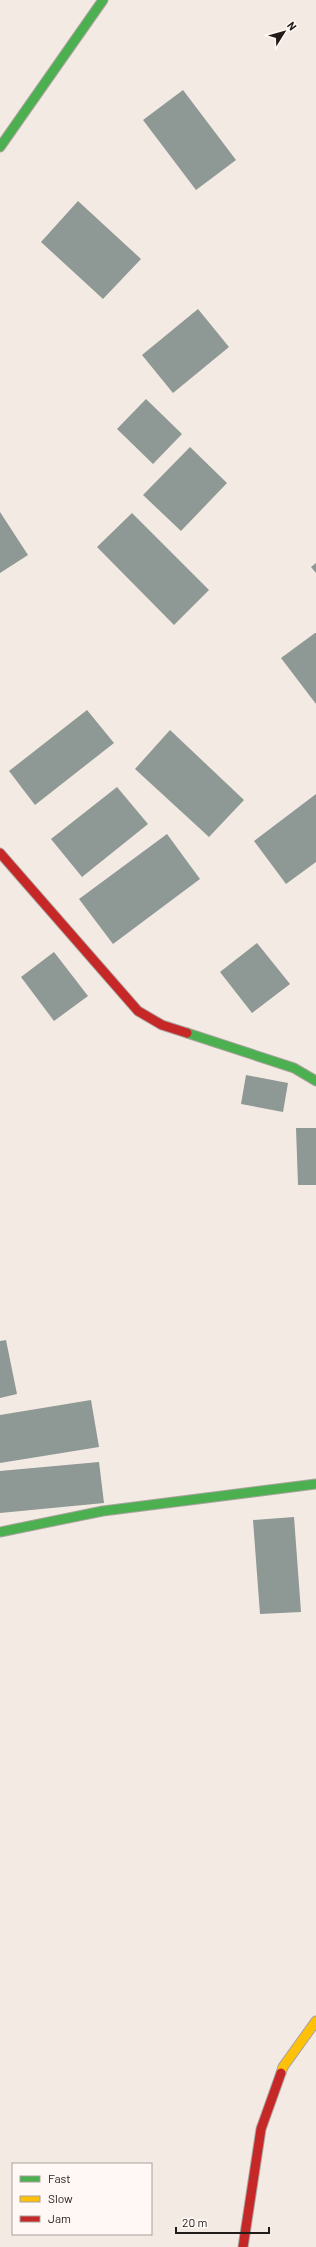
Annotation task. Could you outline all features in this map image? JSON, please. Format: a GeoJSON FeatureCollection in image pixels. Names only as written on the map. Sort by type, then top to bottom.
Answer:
{"type":"FeatureCollection","features":[{"type":"Feature","properties":{"kind":"street"},"geometry":{"type":"LineString","coordinates":[[0,147],[103,0]]}},
{"type":"Feature","properties":{"kind":"street"},"geometry":{"type":"LineString","coordinates":[[0,853],[138,1011],[162,1025],[294,1068],[316,1080]]}},
{"type":"Feature","properties":{"kind":"street"},"geometry":{"type":"LineString","coordinates":[[0,1532],[103,1511],[316,1484]]}},
{"type":"Feature","properties":{"kind":"street"},"geometry":{"type":"LineString","coordinates":[[243,2247],[261,2129],[283,2067],[316,2021]]}},
{"type":"Feature","properties":{"kind":"building"},"geometry":{"type":"Polygon","coordinates":[[[183,90],[236,160],[196,190],[143,120],[183,90]]]}},
{"type":"Feature","properties":{"kind":"building"},"geometry":{"type":"Polygon","coordinates":[[[78,201],[141,259],[103,299],[41,242],[78,201]]]}},
{"type":"Feature","properties":{"kind":"building"},"geometry":{"type":"Polygon","coordinates":[[[198,309],[229,347],[173,393],[142,355],[198,309]]]}},
{"type":"Feature","properties":{"kind":"building"},"geometry":{"type":"Polygon","coordinates":[[[146,399],[182,434],[153,464],[117,429],[146,399]]]}},
{"type":"Feature","properties":{"kind":"building"},"geometry":{"type":"Polygon","coordinates":[[[190,447],[227,483],[181,531],[143,495],[190,447]]]}},
{"type":"Feature","properties":{"kind":"building"},"geometry":{"type":"Polygon","coordinates":[[[0,512],[28,555],[0,573],[0,512]]]}},
{"type":"Feature","properties":{"kind":"building"},"geometry":{"type":"Polygon","coordinates":[[[132,513],[209,590],[174,625],[97,547],[132,513]]]}},
{"type":"Feature","properties":{"kind":"building"},"geometry":{"type":"Polygon","coordinates":[[[316,563],[316,573],[311,567],[316,563]]]}},
{"type":"Feature","properties":{"kind":"building"},"geometry":{"type":"Polygon","coordinates":[[[316,633],[316,704],[281,658],[316,633]]]}},
{"type":"Feature","properties":{"kind":"building"},"geometry":{"type":"Polygon","coordinates":[[[87,710],[114,743],[35,805],[9,771],[87,710]]]}},
{"type":"Feature","properties":{"kind":"building"},"geometry":{"type":"Polygon","coordinates":[[[170,730],[244,800],[209,837],[135,769],[170,730]]]}},
{"type":"Feature","properties":{"kind":"building"},"geometry":{"type":"Polygon","coordinates":[[[117,787],[148,824],[82,877],[51,839],[117,787]]]}},
{"type":"Feature","properties":{"kind":"building"},"geometry":{"type":"Polygon","coordinates":[[[316,794],[316,862],[286,884],[254,841],[316,794]]]}},
{"type":"Feature","properties":{"kind":"building"},"geometry":{"type":"Polygon","coordinates":[[[167,834],[200,879],[113,944],[79,899],[167,834]]]}},
{"type":"Feature","properties":{"kind":"building"},"geometry":{"type":"Polygon","coordinates":[[[257,943],[290,984],[252,1013],[220,972],[257,943]]]}},
{"type":"Feature","properties":{"kind":"building"},"geometry":{"type":"Polygon","coordinates":[[[54,952],[88,996],[54,1021],[21,977],[54,952]]]}},
{"type":"Feature","properties":{"kind":"building"},"geometry":{"type":"Polygon","coordinates":[[[246,1075],[288,1083],[283,1112],[241,1104],[246,1075]]]}},
{"type":"Feature","properties":{"kind":"building"},"geometry":{"type":"Polygon","coordinates":[[[296,1128],[316,1128],[316,1185],[298,1185],[296,1128]]]}},
{"type":"Feature","properties":{"kind":"building"},"geometry":{"type":"Polygon","coordinates":[[[6,1340],[17,1394],[0,1398],[0,1341],[6,1340]]]}},
{"type":"Feature","properties":{"kind":"building"},"geometry":{"type":"Polygon","coordinates":[[[91,1400],[99,1447],[0,1463],[0,1415],[91,1400]]]}},
{"type":"Feature","properties":{"kind":"building"},"geometry":{"type":"Polygon","coordinates":[[[99,1462],[104,1503],[0,1513],[0,1471],[99,1462]]]}},
{"type":"Feature","properties":{"kind":"building"},"geometry":{"type":"Polygon","coordinates":[[[294,1517],[301,1612],[260,1614],[253,1520],[294,1517]]]}},
{"type":"Feature","properties":{"kind":"traffic: fast"},"geometry":{"type":"LineString","coordinates":[[0,147],[103,0]]}},
{"type":"Feature","properties":{"kind":"traffic: fast"},"geometry":{"type":"LineString","coordinates":[[187,1033],[294,1068],[316,1081]]}},
{"type":"Feature","properties":{"kind":"traffic: fast"},"geometry":{"type":"LineString","coordinates":[[0,1532],[103,1511],[316,1484]]}},
{"type":"Feature","properties":{"kind":"traffic: slow"},"geometry":{"type":"LineString","coordinates":[[281,2073],[283,2067],[316,2021]]}},
{"type":"Feature","properties":{"kind":"traffic: jam"},"geometry":{"type":"LineString","coordinates":[[0,853],[138,1011],[162,1025],[187,1033]]}},
{"type":"Feature","properties":{"kind":"traffic: jam"},"geometry":{"type":"LineString","coordinates":[[243,2247],[261,2129],[281,2073]]}}]}
